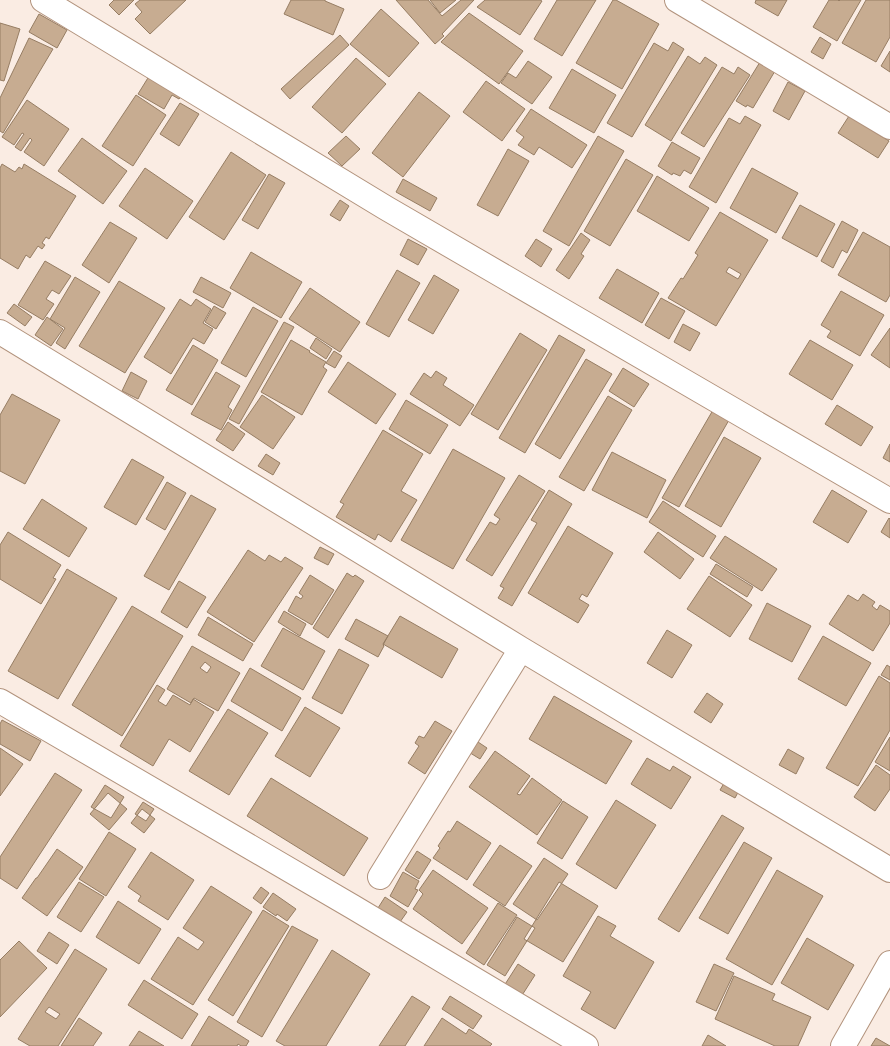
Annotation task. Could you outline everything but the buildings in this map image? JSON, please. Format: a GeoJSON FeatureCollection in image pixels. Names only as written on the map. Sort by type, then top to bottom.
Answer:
{"type":"FeatureCollection","features":[{"type":"Feature","properties":{"kind":"street"},"geometry":{"type":"LineString","coordinates":[[43,0],[386,208],[890,501]]}},
{"type":"Feature","properties":{"kind":"street"},"geometry":{"type":"LineString","coordinates":[[676,0],[890,127]]}},
{"type":"Feature","properties":{"kind":"street"},"geometry":{"type":"LineString","coordinates":[[0,332],[521,649],[890,870]]}},
{"type":"Feature","properties":{"kind":"street"},"geometry":{"type":"LineString","coordinates":[[380,877],[521,649]]}},
{"type":"Feature","properties":{"kind":"street"},"geometry":{"type":"LineString","coordinates":[[0,701],[353,907],[586,1046]]}},
{"type":"Feature","properties":{"kind":"street"},"geometry":{"type":"LineString","coordinates":[[843,1046],[890,964]]}}]}
